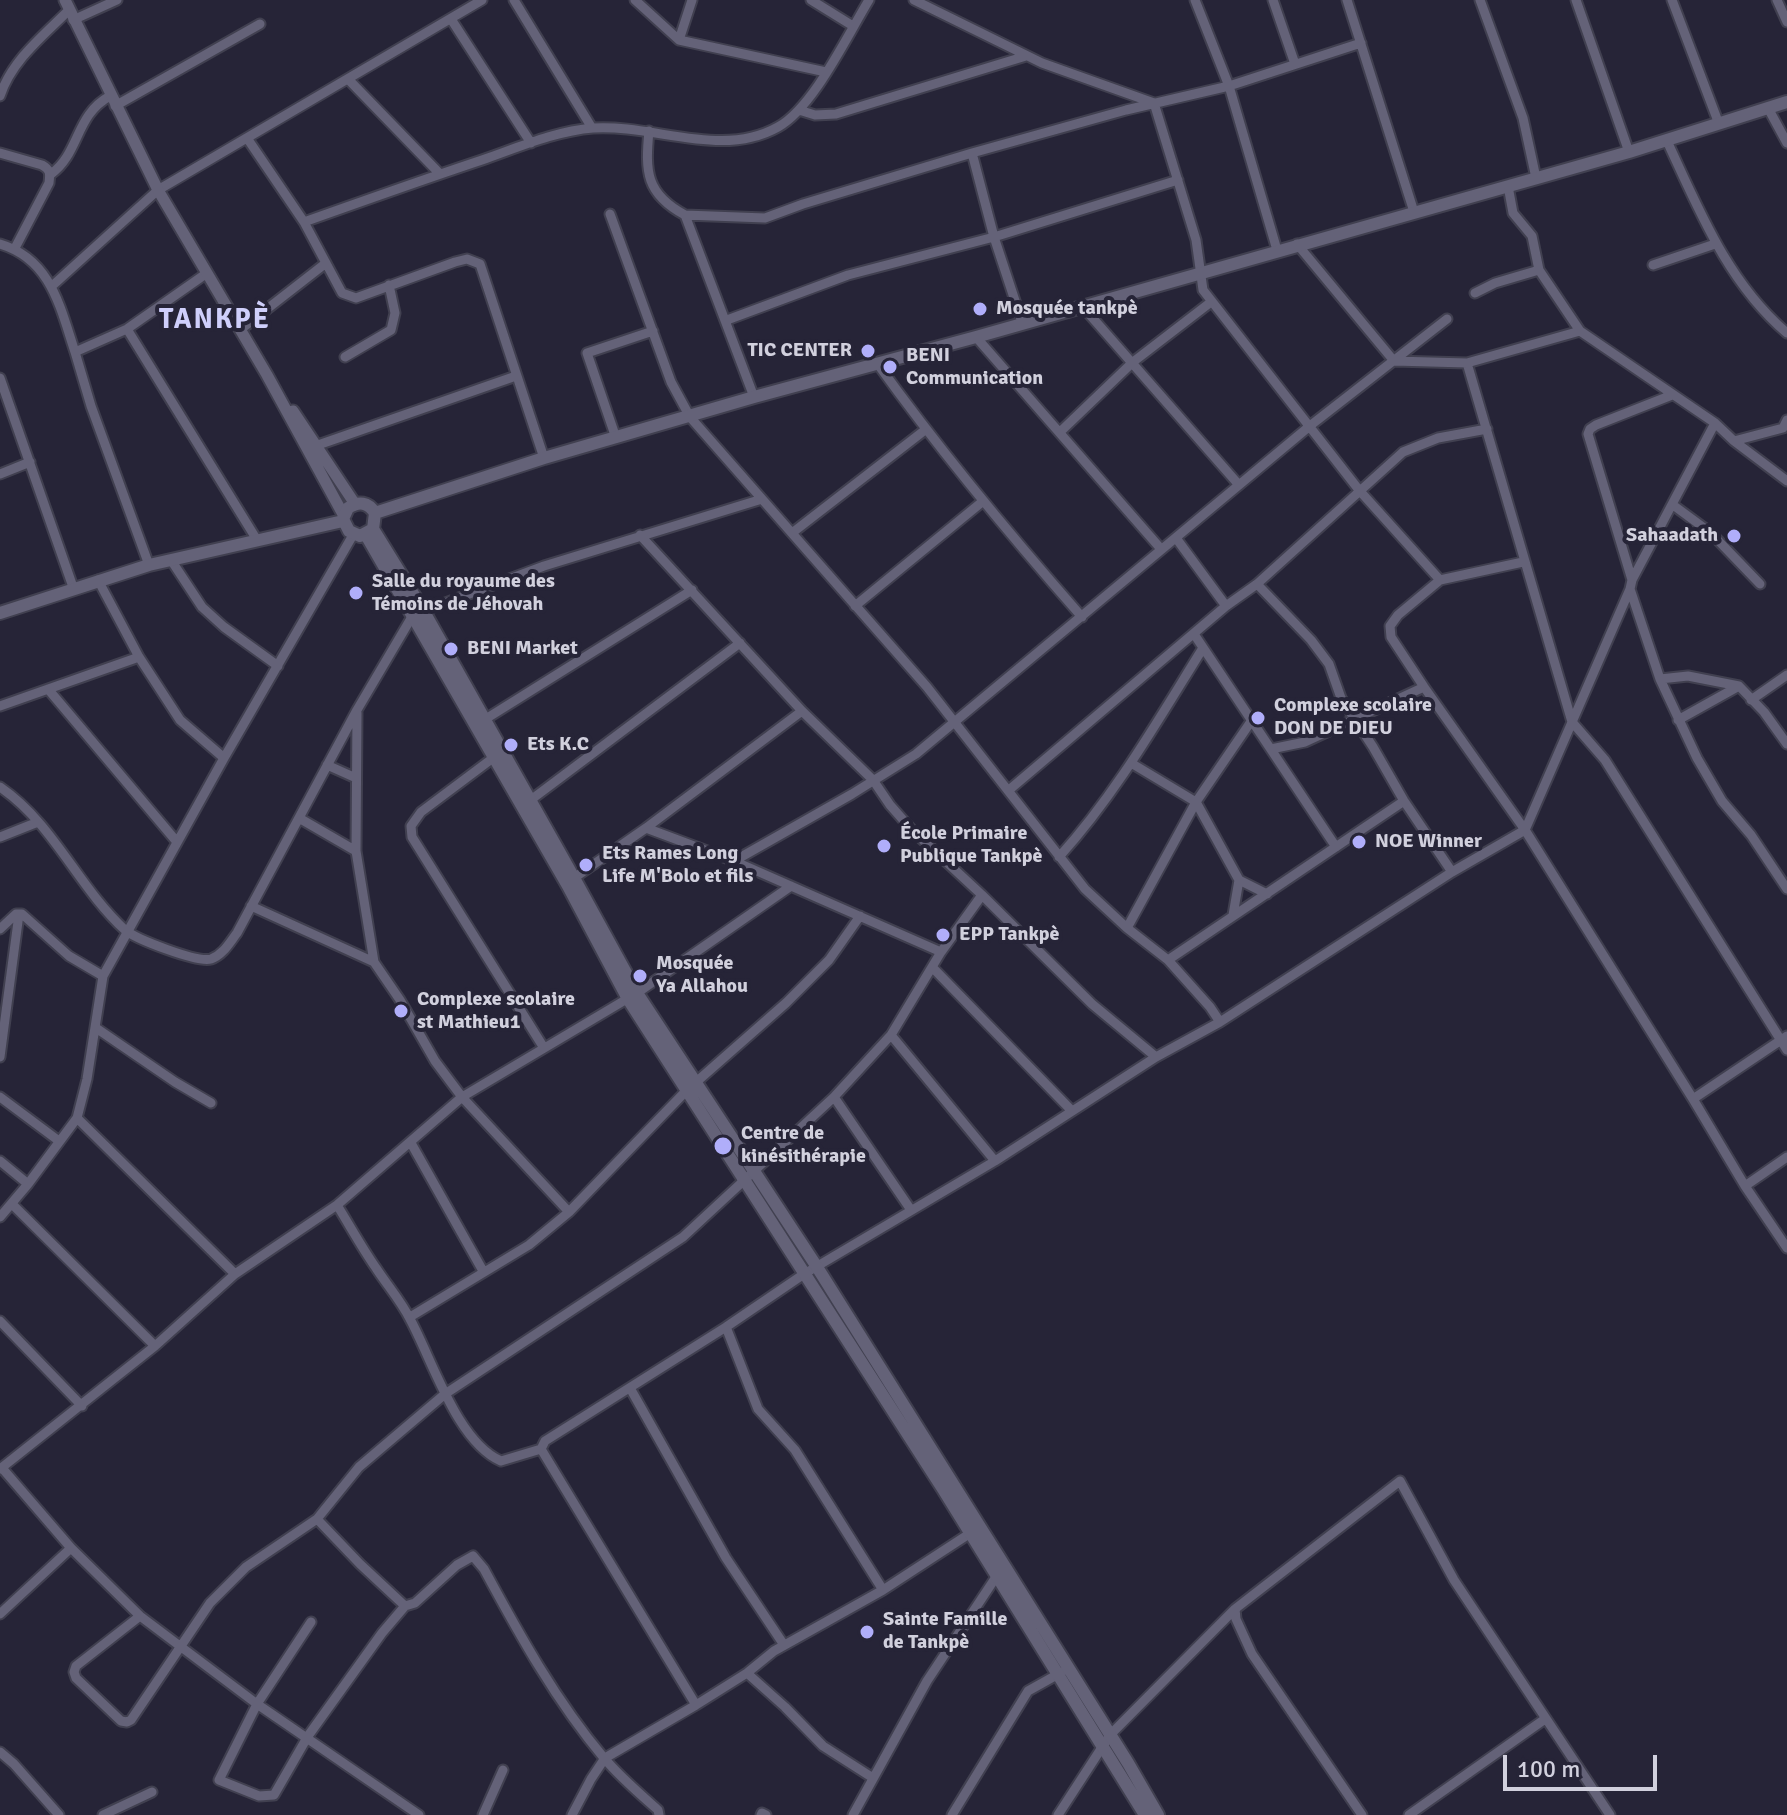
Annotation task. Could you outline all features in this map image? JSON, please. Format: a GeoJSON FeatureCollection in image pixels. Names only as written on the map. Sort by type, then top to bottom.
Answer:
{"type":"FeatureCollection","features":[{"type":"Feature","properties":{"kind":"main road"},"geometry":{"type":"LineString","coordinates":[[364,533],[375,513],[544,458],[1629,152],[1787,102]]}},
{"type":"Feature","properties":{"kind":"main road"},"geometry":{"type":"LineString","coordinates":[[375,513],[367,505],[355,504],[348,508],[343,518],[345,527],[364,533],[418,612],[484,720],[632,996],[748,1174],[817,1267],[983,1532],[1001,1574]]}},
{"type":"Feature","properties":{"kind":"main road"},"geometry":{"type":"LineString","coordinates":[[0,613],[149,565],[343,518]]}},
{"type":"Feature","properties":{"kind":"main road"},"geometry":{"type":"LineString","coordinates":[[418,612],[493,758],[574,878],[632,996]]}},
{"type":"Feature","properties":{"kind":"main road"},"geometry":{"type":"LineString","coordinates":[[748,1174],[804,1274],[969,1534],[1001,1574],[1158,1815]]}},
{"type":"Feature","properties":{"kind":"main road"},"geometry":{"type":"LineString","coordinates":[[1106,1739],[1145,1815]]}},
{"type":"Feature","properties":{"kind":"street"},"geometry":{"type":"LineString","coordinates":[[0,96],[10,73],[28,50],[69,10],[117,0]]}},
{"type":"Feature","properties":{"kind":"street"},"geometry":{"type":"LineString","coordinates":[[460,0],[469,9]]}},
{"type":"Feature","properties":{"kind":"street"},"geometry":{"type":"LineString","coordinates":[[52,286],[158,190],[482,0]]}},
{"type":"Feature","properties":{"kind":"street"},"geometry":{"type":"LineString","coordinates":[[514,0],[592,128]]}},
{"type":"Feature","properties":{"kind":"street"},"geometry":{"type":"LineString","coordinates":[[635,0],[679,40],[826,72]]}},
{"type":"Feature","properties":{"kind":"street"},"geometry":{"type":"LineString","coordinates":[[679,40],[692,0]]}},
{"type":"Feature","properties":{"kind":"street"},"geometry":{"type":"LineString","coordinates":[[811,0],[853,26]]}},
{"type":"Feature","properties":{"kind":"street"},"geometry":{"type":"LineString","coordinates":[[304,222],[531,143],[592,128],[649,131],[706,140],[749,140],[795,117],[869,0]]}},
{"type":"Feature","properties":{"kind":"street"},"geometry":{"type":"LineString","coordinates":[[914,0],[1026,56],[1154,103]]}},
{"type":"Feature","properties":{"kind":"street"},"geometry":{"type":"LineString","coordinates":[[1195,0],[1229,86],[1277,250]]}},
{"type":"Feature","properties":{"kind":"street"},"geometry":{"type":"LineString","coordinates":[[1273,0],[1295,64]]}},
{"type":"Feature","properties":{"kind":"street"},"geometry":{"type":"LineString","coordinates":[[1347,0],[1414,212]]}},
{"type":"Feature","properties":{"kind":"street"},"geometry":{"type":"LineString","coordinates":[[1480,0],[1523,118],[1536,178]]}},
{"type":"Feature","properties":{"kind":"street"},"geometry":{"type":"LineString","coordinates":[[1576,0],[1629,152]]}},
{"type":"Feature","properties":{"kind":"street"},"geometry":{"type":"LineString","coordinates":[[1672,0],[1719,124]]}},
{"type":"Feature","properties":{"kind":"street"},"geometry":{"type":"LineString","coordinates":[[1777,0],[1786,18]]}},
{"type":"Feature","properties":{"kind":"street"},"geometry":{"type":"LineString","coordinates":[[69,10],[158,190],[267,375],[343,518]]}},
{"type":"Feature","properties":{"kind":"street"},"geometry":{"type":"LineString","coordinates":[[451,19],[531,143]]}},
{"type":"Feature","properties":{"kind":"street"},"geometry":{"type":"LineString","coordinates":[[15,248],[51,174],[66,158],[92,107],[113,101],[260,24]]}},
{"type":"Feature","properties":{"kind":"street"},"geometry":{"type":"LineString","coordinates":[[649,131],[646,162],[652,186],[669,206],[685,215],[765,218],[972,153],[1154,103],[1229,86],[1361,43]]}},
{"type":"Feature","properties":{"kind":"street"},"geometry":{"type":"LineString","coordinates":[[799,110],[815,115],[836,114],[1026,56]]}},
{"type":"Feature","properties":{"kind":"street"},"geometry":{"type":"LineString","coordinates":[[348,79],[440,174]]}},
{"type":"Feature","properties":{"kind":"street"},"geometry":{"type":"LineString","coordinates":[[1154,103],[1196,240],[1203,290],[1359,490],[1440,580]]}},
{"type":"Feature","properties":{"kind":"street"},"geometry":{"type":"LineString","coordinates":[[1768,108],[1787,143]]}},
{"type":"Feature","properties":{"kind":"street"},"geometry":{"type":"LineString","coordinates":[[247,138],[304,222],[347,297],[356,298],[467,259],[480,264],[544,458]]}},
{"type":"Feature","properties":{"kind":"street"},"geometry":{"type":"LineString","coordinates":[[1667,141],[1715,244],[1754,299],[1787,333]]}},
{"type":"Feature","properties":{"kind":"street"},"geometry":{"type":"LineString","coordinates":[[0,153],[42,165],[51,174]]}},
{"type":"Feature","properties":{"kind":"street"},"geometry":{"type":"LineString","coordinates":[[972,153],[994,237],[1022,322]]}},
{"type":"Feature","properties":{"kind":"street"},"geometry":{"type":"LineString","coordinates":[[727,320],[848,275],[994,237],[1178,180]]}},
{"type":"Feature","properties":{"kind":"street"},"geometry":{"type":"LineString","coordinates":[[1508,186],[1513,213],[1532,236],[1539,270],[1580,331],[1715,423],[1787,481]]}},
{"type":"Feature","properties":{"kind":"street"},"geometry":{"type":"LineString","coordinates":[[610,214],[671,382],[690,417],[954,721],[1085,889],[1168,960],[1220,1022]]}},
{"type":"Feature","properties":{"kind":"street"},"geometry":{"type":"LineString","coordinates":[[685,215],[754,397]]}},
{"type":"Feature","properties":{"kind":"street"},"geometry":{"type":"LineString","coordinates":[[0,244],[15,248],[50,280],[91,406],[149,565]]}},
{"type":"Feature","properties":{"kind":"street"},"geometry":{"type":"LineString","coordinates":[[1297,244],[1394,361],[1467,363],[1580,331]]}},
{"type":"Feature","properties":{"kind":"street"},"geometry":{"type":"LineString","coordinates":[[1653,265],[1715,244]]}},
{"type":"Feature","properties":{"kind":"street"},"geometry":{"type":"LineString","coordinates":[[240,330],[326,263]]}},
{"type":"Feature","properties":{"kind":"street"},"geometry":{"type":"LineString","coordinates":[[1475,293],[1495,283],[1539,270]]}},
{"type":"Feature","properties":{"kind":"street"},"geometry":{"type":"LineString","coordinates":[[75,352],[127,329],[207,273]]}},
{"type":"Feature","properties":{"kind":"street"},"geometry":{"type":"LineString","coordinates":[[345,357],[391,330],[395,313],[389,285]]}},
{"type":"Feature","properties":{"kind":"street"},"geometry":{"type":"LineString","coordinates":[[1060,432],[1133,362],[1211,302]]}},
{"type":"Feature","properties":{"kind":"street"},"geometry":{"type":"LineString","coordinates":[[1083,307],[1239,485]]}},
{"type":"Feature","properties":{"kind":"street"},"geometry":{"type":"LineString","coordinates":[[734,861],[843,800],[916,754],[1311,425],[1447,319]]}},
{"type":"Feature","properties":{"kind":"street"},"geometry":{"type":"LineString","coordinates":[[127,329],[257,540]]}},
{"type":"Feature","properties":{"kind":"street"},"geometry":{"type":"LineString","coordinates":[[616,438],[587,353],[653,331]]}},
{"type":"Feature","properties":{"kind":"street"},"geometry":{"type":"LineString","coordinates":[[976,337],[1161,549]]}},
{"type":"Feature","properties":{"kind":"street"},"geometry":{"type":"LineString","coordinates":[[877,363],[982,502],[1082,617]]}},
{"type":"Feature","properties":{"kind":"street"},"geometry":{"type":"LineString","coordinates":[[1467,363],[1572,722],[1605,760],[1784,1038],[1787,1050]]}},
{"type":"Feature","properties":{"kind":"street"},"geometry":{"type":"LineString","coordinates":[[267,375],[318,445],[355,504]]}},
{"type":"Feature","properties":{"kind":"street"},"geometry":{"type":"LineString","coordinates":[[318,445],[516,376]]}},
{"type":"Feature","properties":{"kind":"street"},"geometry":{"type":"LineString","coordinates":[[0,378],[73,587]]}},
{"type":"Feature","properties":{"kind":"street"},"geometry":{"type":"LineString","coordinates":[[1672,395],[1596,425],[1588,434],[1660,679],[1678,720],[1722,801],[1751,835],[1787,889]]}},
{"type":"Feature","properties":{"kind":"street"},"geometry":{"type":"LineString","coordinates":[[337,1205],[410,1317],[445,1394],[466,1428],[491,1457],[501,1461],[541,1449],[545,1441],[804,1274],[995,1161],[1156,1057],[1220,1022],[1452,872],[1525,830],[1631,585],[1715,423]]}},
{"type":"Feature","properties":{"kind":"street"},"geometry":{"type":"LineString","coordinates":[[1734,441],[1786,427]]}},
{"type":"Feature","properties":{"kind":"street"},"geometry":{"type":"LineString","coordinates":[[1009,790],[1226,606],[1257,584],[1403,452],[1438,438],[1487,429]]}},
{"type":"Feature","properties":{"kind":"street"},"geometry":{"type":"LineString","coordinates":[[792,533],[925,430]]}},
{"type":"Feature","properties":{"kind":"street"},"geometry":{"type":"LineString","coordinates":[[0,474],[30,462]]}},
{"type":"Feature","properties":{"kind":"street"},"geometry":{"type":"LineString","coordinates":[[0,787],[26,807],[127,932],[194,959],[210,959],[220,954],[228,944],[251,906],[357,710],[418,612],[544,566],[762,499]]}},
{"type":"Feature","properties":{"kind":"street"},"geometry":{"type":"LineString","coordinates":[[855,606],[982,502]]}},
{"type":"Feature","properties":{"kind":"street"},"geometry":{"type":"LineString","coordinates":[[1673,505],[1711,533],[1760,584]]}},
{"type":"Feature","properties":{"kind":"street"},"geometry":{"type":"LineString","coordinates":[[0,1217],[77,1118],[96,1028],[103,976],[278,666],[364,533]]}},
{"type":"Feature","properties":{"kind":"street"},"geometry":{"type":"LineString","coordinates":[[640,535],[802,711],[873,780],[912,830],[1092,1004],[1156,1057]]}},
{"type":"Feature","properties":{"kind":"street"},"geometry":{"type":"LineString","coordinates":[[1176,538],[1226,606]]}},
{"type":"Feature","properties":{"kind":"street"},"geometry":{"type":"LineString","coordinates":[[171,560],[202,607],[278,666]]}},
{"type":"Feature","properties":{"kind":"street"},"geometry":{"type":"LineString","coordinates":[[1523,562],[1440,580],[1398,615],[1390,626],[1391,637],[1525,830],[1745,1186],[1787,1248]]}},
{"type":"Feature","properties":{"kind":"street"},"geometry":{"type":"LineString","coordinates":[[98,580],[139,657],[180,720],[224,758]]}},
{"type":"Feature","properties":{"kind":"street"},"geometry":{"type":"LineString","coordinates":[[1257,584],[1329,664],[1341,698],[1452,872]]}},
{"type":"Feature","properties":{"kind":"street"},"geometry":{"type":"LineString","coordinates":[[484,720],[692,590]]}},
{"type":"Feature","properties":{"kind":"street"},"geometry":{"type":"LineString","coordinates":[[1194,634],[1336,847]]}},
{"type":"Feature","properties":{"kind":"street"},"geometry":{"type":"LineString","coordinates":[[526,803],[740,643]]}},
{"type":"Feature","properties":{"kind":"street"},"geometry":{"type":"LineString","coordinates":[[1059,857],[1084,829],[1131,763],[1203,648]]}},
{"type":"Feature","properties":{"kind":"street"},"geometry":{"type":"LineString","coordinates":[[0,706],[139,657]]}},
{"type":"Feature","properties":{"kind":"street"},"geometry":{"type":"LineString","coordinates":[[1751,700],[1787,675]]}},
{"type":"Feature","properties":{"kind":"street"},"geometry":{"type":"LineString","coordinates":[[1660,679],[1688,676],[1739,686],[1787,744]]}},
{"type":"Feature","properties":{"kind":"street"},"geometry":{"type":"LineString","coordinates":[[1678,720],[1739,686]]}},
{"type":"Feature","properties":{"kind":"street"},"geometry":{"type":"LineString","coordinates":[[1271,749],[1305,742],[1424,687]]}},
{"type":"Feature","properties":{"kind":"street"},"geometry":{"type":"LineString","coordinates":[[48,689],[177,842]]}},
{"type":"Feature","properties":{"kind":"street"},"geometry":{"type":"LineString","coordinates":[[357,710],[356,851],[374,962],[435,1061],[462,1097],[569,1212]]}},
{"type":"Feature","properties":{"kind":"street"},"geometry":{"type":"LineString","coordinates":[[574,878],[802,711]]}},
{"type":"Feature","properties":{"kind":"street"},"geometry":{"type":"LineString","coordinates":[[1127,928],[1196,802],[1252,720]]}},
{"type":"Feature","properties":{"kind":"street"},"geometry":{"type":"LineString","coordinates":[[493,758],[413,820],[412,837],[544,1048]]}},
{"type":"Feature","properties":{"kind":"street"},"geometry":{"type":"LineString","coordinates":[[1131,763],[1196,802],[1239,880],[1267,894]]}},
{"type":"Feature","properties":{"kind":"street"},"geometry":{"type":"LineString","coordinates":[[327,765],[356,778]]}},
{"type":"Feature","properties":{"kind":"street"},"geometry":{"type":"LineString","coordinates":[[1168,960],[1404,801]]}},
{"type":"Feature","properties":{"kind":"street"},"geometry":{"type":"LineString","coordinates":[[299,818],[356,851]]}},
{"type":"Feature","properties":{"kind":"street"},"geometry":{"type":"LineString","coordinates":[[0,837],[38,822]]}},
{"type":"Feature","properties":{"kind":"street"},"geometry":{"type":"LineString","coordinates":[[646,828],[734,861],[941,952]]}},
{"type":"Feature","properties":{"kind":"street"},"geometry":{"type":"LineString","coordinates":[[1233,915],[1239,880]]}},
{"type":"Feature","properties":{"kind":"street"},"geometry":{"type":"LineString","coordinates":[[419,1815],[308,1736],[257,1704],[140,1616],[71,1548],[1,1469],[155,1346],[235,1274],[337,1205],[462,1097],[632,996],[791,886]]}},
{"type":"Feature","properties":{"kind":"street"},"geometry":{"type":"LineString","coordinates":[[140,1616],[76,1666],[74,1672],[76,1678],[121,1721],[127,1722],[210,1603],[246,1567],[317,1519],[359,1467],[445,1394],[683,1237],[834,1097],[891,1035],[941,952],[982,895]]}},
{"type":"Feature","properties":{"kind":"street"},"geometry":{"type":"LineString","coordinates":[[251,906],[374,962]]}},
{"type":"Feature","properties":{"kind":"street"},"geometry":{"type":"LineString","coordinates":[[19,914],[28,918],[69,956],[103,976]]}},
{"type":"Feature","properties":{"kind":"street"},"geometry":{"type":"LineString","coordinates":[[0,929],[19,914]]}},
{"type":"Feature","properties":{"kind":"street"},"geometry":{"type":"LineString","coordinates":[[0,1057],[19,914]]}},
{"type":"Feature","properties":{"kind":"street"},"geometry":{"type":"LineString","coordinates":[[410,1317],[529,1245],[569,1212],[691,1088],[829,960],[860,916]]}},
{"type":"Feature","properties":{"kind":"street"},"geometry":{"type":"LineString","coordinates":[[932,967],[1072,1111]]}},
{"type":"Feature","properties":{"kind":"street"},"geometry":{"type":"LineString","coordinates":[[96,1028],[211,1103]]}},
{"type":"Feature","properties":{"kind":"street"},"geometry":{"type":"LineString","coordinates":[[891,1035],[995,1161]]}},
{"type":"Feature","properties":{"kind":"street"},"geometry":{"type":"LineString","coordinates":[[1693,1099],[1784,1038]]}},
{"type":"Feature","properties":{"kind":"street"},"geometry":{"type":"LineString","coordinates":[[0,1097],[59,1141]]}},
{"type":"Feature","properties":{"kind":"street"},"geometry":{"type":"LineString","coordinates":[[834,1097],[911,1210]]}},
{"type":"Feature","properties":{"kind":"street"},"geometry":{"type":"LineString","coordinates":[[77,1118],[235,1274]]}},
{"type":"Feature","properties":{"kind":"street"},"geometry":{"type":"LineString","coordinates":[[411,1143],[483,1271]]}},
{"type":"Feature","properties":{"kind":"street"},"geometry":{"type":"LineString","coordinates":[[1745,1186],[1787,1157]]}},
{"type":"Feature","properties":{"kind":"street"},"geometry":{"type":"LineString","coordinates":[[0,1161],[28,1184]]}},
{"type":"Feature","properties":{"kind":"street"},"geometry":{"type":"LineString","coordinates":[[12,1204],[155,1346]]}},
{"type":"Feature","properties":{"kind":"street"},"geometry":{"type":"LineString","coordinates":[[0,1321],[82,1406]]}},
{"type":"Feature","properties":{"kind":"street"},"geometry":{"type":"LineString","coordinates":[[726,1327],[758,1409],[795,1450],[883,1590]]}},
{"type":"Feature","properties":{"kind":"street"},"geometry":{"type":"LineString","coordinates":[[630,1388],[726,1558],[784,1645]]}},
{"type":"Feature","properties":{"kind":"street"},"geometry":{"type":"LineString","coordinates":[[541,1449],[696,1705]]}},
{"type":"Feature","properties":{"kind":"street"},"geometry":{"type":"LineString","coordinates":[[1058,1815],[1106,1739],[1235,1609],[1400,1481],[1454,1580],[1610,1815]]}},
{"type":"Feature","properties":{"kind":"street"},"geometry":{"type":"LineString","coordinates":[[317,1519],[405,1606]]}},
{"type":"Feature","properties":{"kind":"street"},"geometry":{"type":"LineString","coordinates":[[572,1815],[605,1758],[747,1673],[784,1645],[883,1590],[969,1534],[983,1532]]}},
{"type":"Feature","properties":{"kind":"street"},"geometry":{"type":"LineString","coordinates":[[0,1614],[71,1548]]}},
{"type":"Feature","properties":{"kind":"street"},"geometry":{"type":"LineString","coordinates":[[311,1622],[257,1704],[219,1780],[259,1796],[274,1795],[308,1736],[382,1633],[405,1606],[415,1603],[457,1565],[473,1556],[484,1569],[540,1666],[605,1758],[659,1815]]}},
{"type":"Feature","properties":{"kind":"street"},"geometry":{"type":"LineString","coordinates":[[853,1815],[939,1661],[1001,1574]]}},
{"type":"Feature","properties":{"kind":"street"},"geometry":{"type":"LineString","coordinates":[[1235,1609],[1236,1619],[1252,1654],[1362,1815]]}},
{"type":"Feature","properties":{"kind":"street"},"geometry":{"type":"LineString","coordinates":[[952,1815],[1028,1691],[1062,1672]]}},
{"type":"Feature","properties":{"kind":"street"},"geometry":{"type":"LineString","coordinates":[[747,1673],[823,1746],[873,1778]]}},
{"type":"Feature","properties":{"kind":"street"},"geometry":{"type":"LineString","coordinates":[[1409,1815],[1545,1719]]}},
{"type":"Feature","properties":{"kind":"street"},"geometry":{"type":"LineString","coordinates":[[0,1752],[59,1815]]}},
{"type":"Feature","properties":{"kind":"street"},"geometry":{"type":"LineString","coordinates":[[483,1815],[503,1770]]}},
{"type":"Feature","properties":{"kind":"street"},"geometry":{"type":"LineString","coordinates":[[103,1815],[152,1792]]}},
{"type":"Feature","properties":{"kind":"place","name":"Mosquée tankpè"},"geometry":{"type":"Point","coordinates":[980,309]}},
{"type":"Feature","properties":{"kind":"place","name":"TIC CENTER"},"geometry":{"type":"Point","coordinates":[868,351]}},
{"type":"Feature","properties":{"kind":"place","name":"BENI Communication"},"geometry":{"type":"Point","coordinates":[890,367]}},
{"type":"Feature","properties":{"kind":"place","name":"Sahaadath"},"geometry":{"type":"Point","coordinates":[1734,536]}},
{"type":"Feature","properties":{"kind":"place","name":"Salle du royaume des Témoins de Jéhovah"},"geometry":{"type":"Point","coordinates":[356,593]}},
{"type":"Feature","properties":{"kind":"place","name":"BENI Market"},"geometry":{"type":"Point","coordinates":[451,649]}},
{"type":"Feature","properties":{"kind":"place","name":"Complexe scolaire DON DE DIEU"},"geometry":{"type":"Point","coordinates":[1258,718]}},
{"type":"Feature","properties":{"kind":"place","name":"Ets K.C"},"geometry":{"type":"Point","coordinates":[511,745]}},
{"type":"Feature","properties":{"kind":"place","name":"NOE Winner"},"geometry":{"type":"Point","coordinates":[1359,842]}},
{"type":"Feature","properties":{"kind":"place","name":"École Primaire Publique Tankpè"},"geometry":{"type":"Point","coordinates":[884,846]}},
{"type":"Feature","properties":{"kind":"place","name":"Ets Rames Long Life M'Bolo et fils"},"geometry":{"type":"Point","coordinates":[586,865]}},
{"type":"Feature","properties":{"kind":"place","name":"EPP Tankpè"},"geometry":{"type":"Point","coordinates":[943,935]}},
{"type":"Feature","properties":{"kind":"place","name":"Mosquée Ya Allahou"},"geometry":{"type":"Point","coordinates":[640,976]}},
{"type":"Feature","properties":{"kind":"place","name":"Complexe scolaire st Mathieu1"},"geometry":{"type":"Point","coordinates":[401,1011]}},
{"type":"Feature","properties":{"kind":"place","name":"Centre de kinésithérapie"},"geometry":{"type":"Point","coordinates":[723,1146]}},
{"type":"Feature","properties":{"kind":"place","name":"Sainte Famille de Tankpè"},"geometry":{"type":"Point","coordinates":[867,1632]}},
{"type":"Feature","properties":{"kind":"district","name":"TANKPÈ"},"geometry":{"type":"Point","coordinates":[215,321]}}]}
